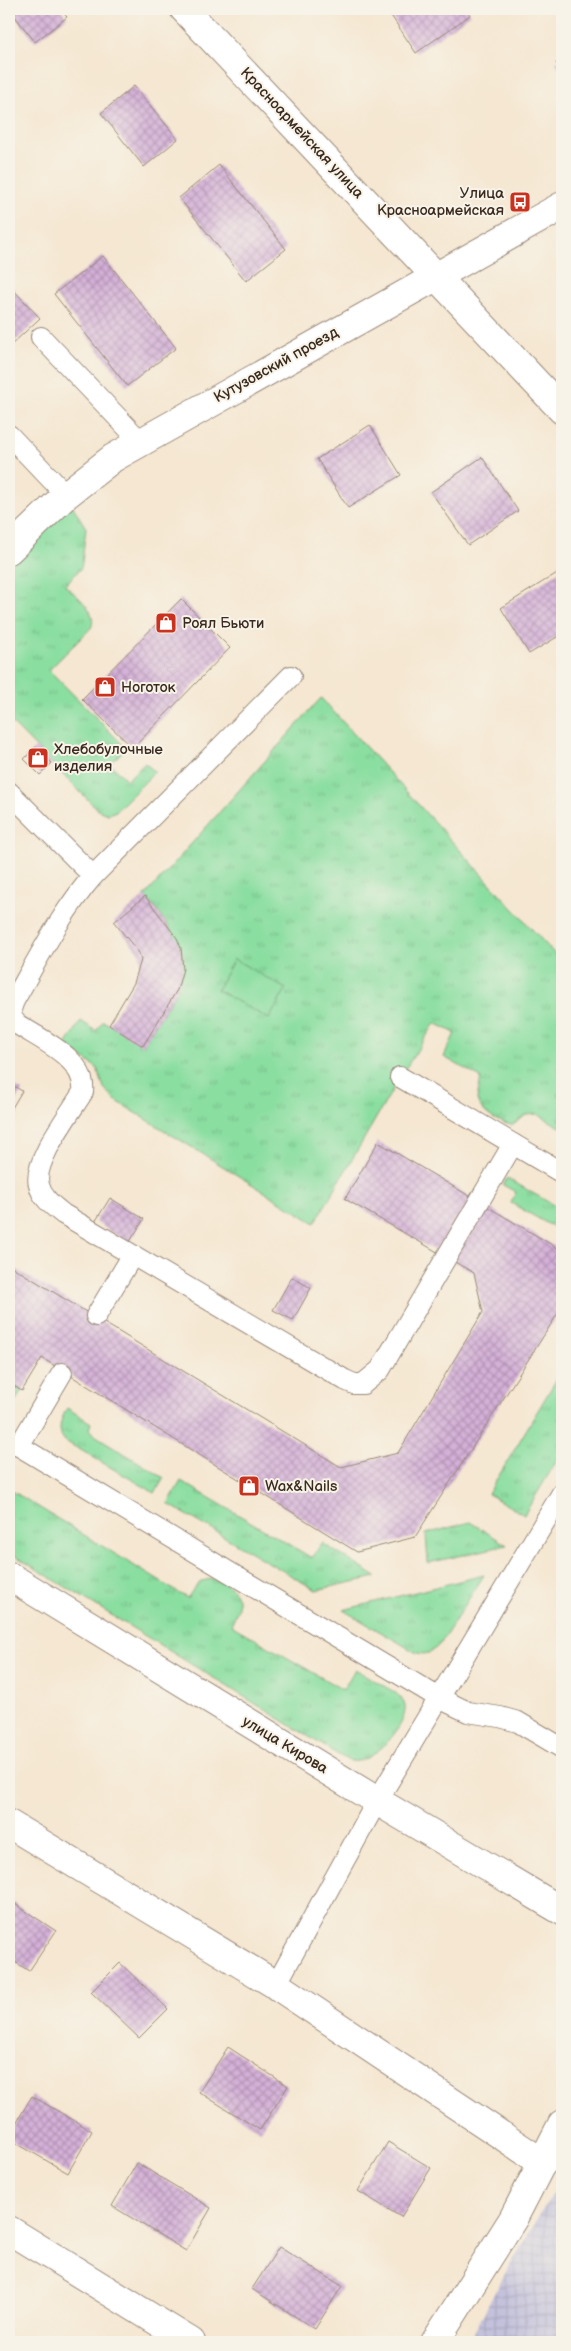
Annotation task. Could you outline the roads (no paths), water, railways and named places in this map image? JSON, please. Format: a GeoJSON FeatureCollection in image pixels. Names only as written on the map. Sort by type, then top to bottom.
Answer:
{"type":"FeatureCollection","features":[{"type":"Feature","properties":{"kind":"street","name":"Красноармейская улица"},"geometry":{"type":"LineString","coordinates":[[184,9],[562,410]]}},
{"type":"Feature","properties":{"kind":"street","name":"Кутузовский проезд"},"geometry":{"type":"LineString","coordinates":[[9,550],[94,470],[140,441],[562,206]]}},
{"type":"Feature","properties":{"kind":"street","name":"улица Кирова"},"geometry":{"type":"LineString","coordinates":[[9,1576],[377,1801],[562,1911]]}},
{"type":"Feature","properties":{"kind":"street"},"geometry":{"type":"LineString","coordinates":[[9,1824],[276,1985],[543,2163]]}},
{"type":"Feature","properties":{"kind":"street"},"geometry":{"type":"LineString","coordinates":[[435,2342],[489,2260],[543,2163],[562,2124]]}},
{"type":"Feature","properties":{"kind":"street"},"geometry":{"type":"LineString","coordinates":[[9,2230],[191,2342]]}},
{"type":"Feature","properties":{"kind":"lane"},"geometry":{"type":"LineString","coordinates":[[41,337],[140,441]]}},
{"type":"Feature","properties":{"kind":"lane"},"geometry":{"type":"LineString","coordinates":[[9,435],[66,495]]}},
{"type":"Feature","properties":{"kind":"lane"},"geometry":{"type":"LineString","coordinates":[[292,676],[93,876],[75,897],[15,999],[10,1012],[12,1019],[76,1065],[84,1083],[83,1092],[46,1153],[39,1169],[38,1183],[42,1195],[63,1214],[132,1256],[345,1380],[363,1384],[380,1370],[513,1144]]}},
{"type":"Feature","properties":{"kind":"lane"},"geometry":{"type":"LineString","coordinates":[[9,792],[93,876]]}},
{"type":"Feature","properties":{"kind":"lane"},"geometry":{"type":"LineString","coordinates":[[400,1077],[562,1173]]}},
{"type":"Feature","properties":{"kind":"lane"},"geometry":{"type":"LineString","coordinates":[[96,1316],[132,1256]]}},
{"type":"Feature","properties":{"kind":"lane"},"geometry":{"type":"LineString","coordinates":[[62,1373],[14,1443],[439,1698],[468,1712],[513,1720],[562,1748]]}},
{"type":"Feature","properties":{"kind":"lane"},"geometry":{"type":"LineString","coordinates":[[276,1985],[377,1801],[562,1493]]}},
{"type":"Feature","properties":{"kind":"place","name":"Улица Красноармейская"},"geometry":{"type":"Point","coordinates":[520,202]}},
{"type":"Feature","properties":{"kind":"place","name":"Роял Бьюти"},"geometry":{"type":"Point","coordinates":[166,623]}},
{"type":"Feature","properties":{"kind":"place","name":"Ноготок"},"geometry":{"type":"Point","coordinates":[105,687]}},
{"type":"Feature","properties":{"kind":"place","name":"Хлебобулочные изделия"},"geometry":{"type":"Point","coordinates":[38,758]}},
{"type":"Feature","properties":{"kind":"place","name":"Wax&Nails"},"geometry":{"type":"Point","coordinates":[249,1486]}}]}
